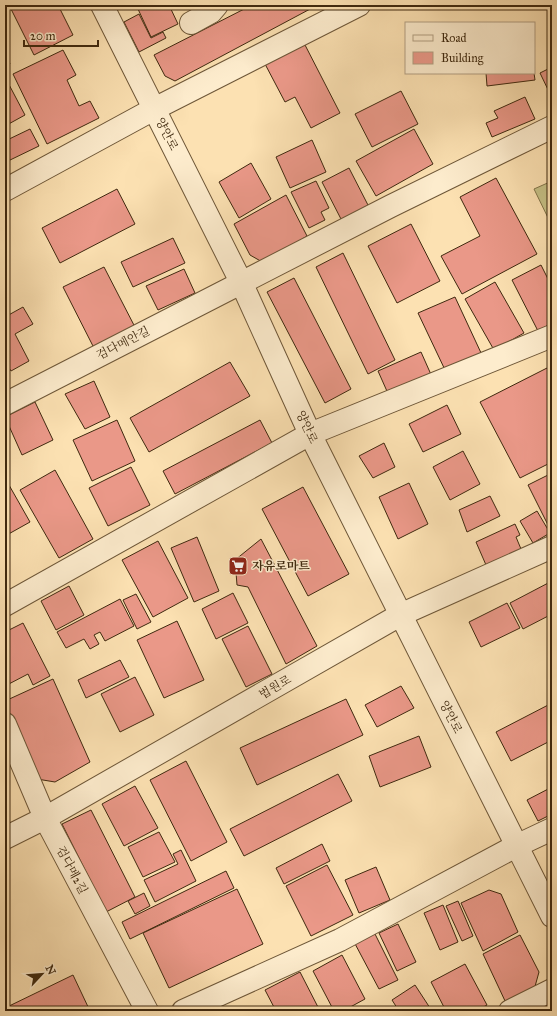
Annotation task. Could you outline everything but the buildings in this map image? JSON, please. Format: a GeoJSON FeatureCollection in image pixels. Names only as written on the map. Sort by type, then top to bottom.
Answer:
{"type":"FeatureCollection","features":[{"type":"Feature","properties":{"kind":"street","name":"양안로"},"geometry":{"type":"LineString","coordinates":[[102,5],[241,282],[310,434],[552,916]]}},
{"type":"Feature","properties":{"kind":"street"},"geometry":{"type":"LineString","coordinates":[[191,23],[211,12],[217,5]]}},
{"type":"Feature","properties":{"kind":"street"},"geometry":{"type":"LineString","coordinates":[[5,190],[154,109],[359,5]]}},
{"type":"Feature","properties":{"kind":"street","name":"검다메안길"},"geometry":{"type":"LineString","coordinates":[[5,404],[391,206],[552,127]]}},
{"type":"Feature","properties":{"kind":"street"},"geometry":{"type":"LineString","coordinates":[[5,605],[310,434],[552,336]]}},
{"type":"Feature","properties":{"kind":"street","name":"법원로"},"geometry":{"type":"LineString","coordinates":[[5,838],[45,818],[400,615],[552,547]]}},
{"type":"Feature","properties":{"kind":"street","name":"검다메2길"},"geometry":{"type":"LineString","coordinates":[[5,724],[45,818],[147,1011]]}},
{"type":"Feature","properties":{"kind":"street"},"geometry":{"type":"LineString","coordinates":[[183,1011],[340,940],[516,846],[552,829]]}},
{"type":"Feature","properties":{"kind":"street"},"geometry":{"type":"LineString","coordinates":[[510,1011],[552,990]]}},
{"type":"Feature","properties":{"kind":"shaded area"},"geometry":{"type":"Polygon","coordinates":[[[552,181],[552,226],[534,189],[552,181]]]}},
{"type":"Feature","properties":{"kind":"place","name":"자유로마트"},"geometry":{"type":"Point","coordinates":[238,566]}}]}
